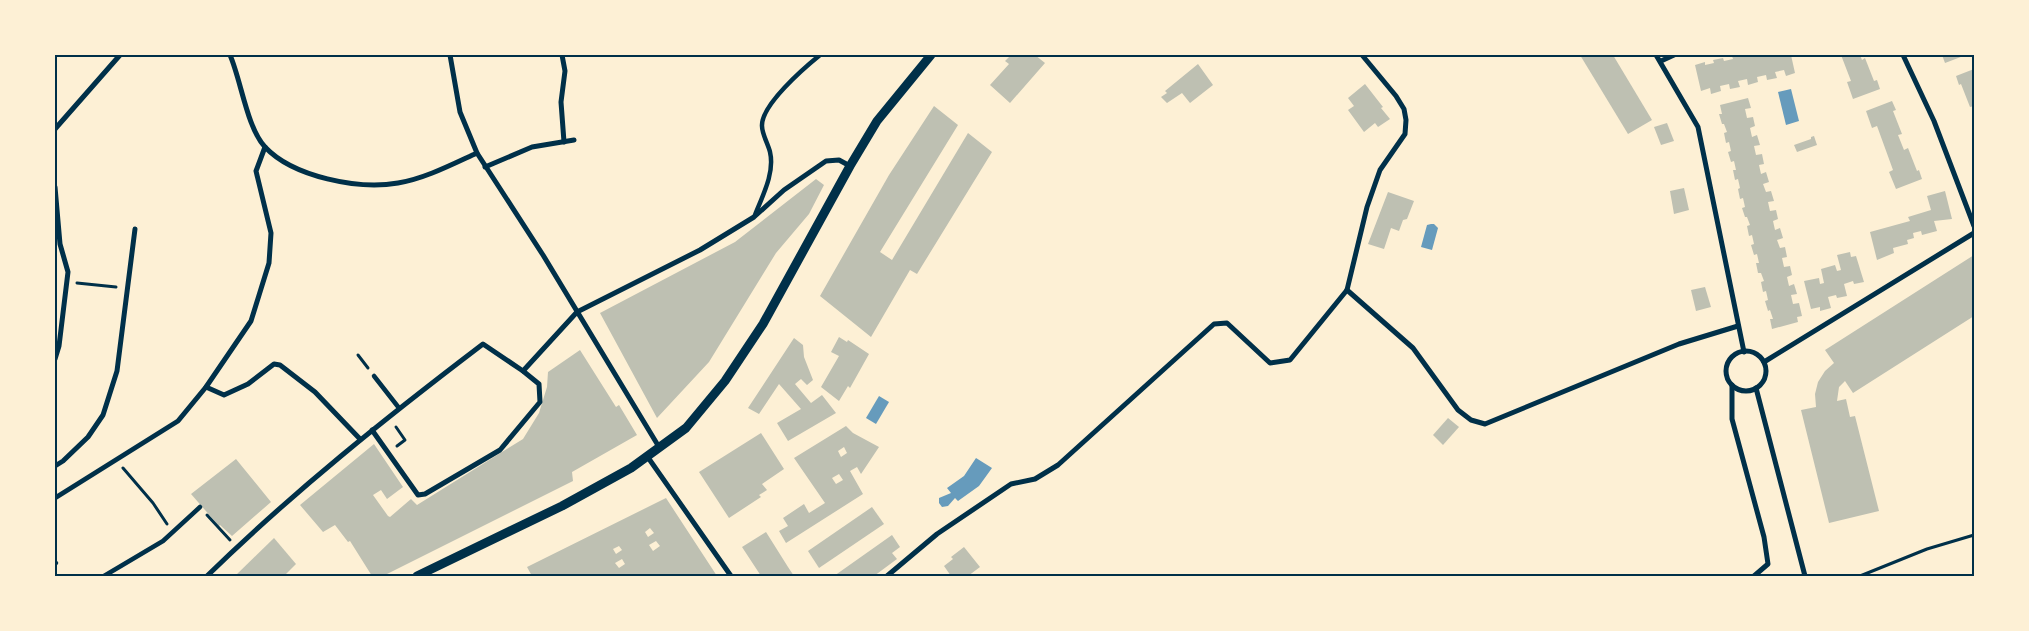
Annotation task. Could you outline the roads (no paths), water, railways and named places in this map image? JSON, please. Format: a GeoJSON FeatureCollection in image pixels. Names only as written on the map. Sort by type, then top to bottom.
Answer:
{"type":"FeatureCollection","features":[{"type":"Feature","properties":{"kind":"street"},"geometry":{"type":"LineString","coordinates":[[55,129],[120,55]]}},
{"type":"Feature","properties":{"kind":"street"},"geometry":{"type":"LineString","coordinates":[[230,55],[254,128],[265,147],[286,162],[323,179],[360,184],[398,183],[439,170],[477,153]]}},
{"type":"Feature","properties":{"kind":"street"},"geometry":{"type":"LineString","coordinates":[[450,55],[460,112],[477,153],[542,255],[659,448]]}},
{"type":"Feature","properties":{"kind":"street"},"geometry":{"type":"LineString","coordinates":[[562,55],[565,71],[561,102],[564,142]]}},
{"type":"Feature","properties":{"kind":"street"},"geometry":{"type":"LineString","coordinates":[[754,217],[769,177],[771,154],[762,126],[766,111],[792,79],[820,55]]}},
{"type":"Feature","properties":{"kind":"street"},"geometry":{"type":"LineString","coordinates":[[417,576],[562,506],[631,468],[686,428],[725,381],[763,324],[850,166],[877,121],[931,55]]}},
{"type":"Feature","properties":{"kind":"street"},"geometry":{"type":"LineString","coordinates":[[887,576],[937,534],[1011,484],[1035,478],[1058,465],[1214,324],[1227,323],[1270,363],[1290,360],[1346,290],[1367,207],[1380,170],[1404,134],[1406,120],[1404,109],[1396,96],[1362,55]]}},
{"type":"Feature","properties":{"kind":"street"},"geometry":{"type":"LineString","coordinates":[[1656,55],[1698,127],[1744,352]]}},
{"type":"Feature","properties":{"kind":"street"},"geometry":{"type":"LineString","coordinates":[[1661,61],[1674,55]]}},
{"type":"Feature","properties":{"kind":"street"},"geometry":{"type":"LineString","coordinates":[[1903,55],[1934,121],[1974,226]]}},
{"type":"Feature","properties":{"kind":"street"},"geometry":{"type":"LineString","coordinates":[[485,168],[532,147],[574,140]]}},
{"type":"Feature","properties":{"kind":"street"},"geometry":{"type":"LineString","coordinates":[[55,498],[178,421],[206,388],[251,321],[269,263],[271,233],[256,171],[265,147]]}},
{"type":"Feature","properties":{"kind":"street"},"geometry":{"type":"LineString","coordinates":[[523,371],[577,312],[700,250],[754,217],[784,190],[826,161],[839,160],[850,166]]}},
{"type":"Feature","properties":{"kind":"street"},"geometry":{"type":"LineString","coordinates":[[55,187],[60,244],[68,272],[59,346],[55,359]]}},
{"type":"Feature","properties":{"kind":"street"},"geometry":{"type":"LineString","coordinates":[[55,466],[63,461],[88,437],[104,415],[117,372],[135,228]]}},
{"type":"Feature","properties":{"kind":"street"},"geometry":{"type":"LineString","coordinates":[[1764,362],[1974,233]]}},
{"type":"Feature","properties":{"kind":"street"},"geometry":{"type":"LineString","coordinates":[[1346,290],[1413,348],[1458,410],[1471,420],[1484,424],[1679,344],[1738,326]]}},
{"type":"Feature","properties":{"kind":"street"},"geometry":{"type":"LineString","coordinates":[[208,576],[237,548],[388,416],[483,344],[539,384],[540,402],[500,450],[425,494],[418,495],[372,430]]}},
{"type":"Feature","properties":{"kind":"street"},"geometry":{"type":"LineString","coordinates":[[1751,351],[1760,357],[1766,366],[1765,377],[1760,386],[1751,390],[1740,390],[1732,385],[1727,376],[1727,366],[1732,357],[1744,352],[1751,351]]}},
{"type":"Feature","properties":{"kind":"street"},"geometry":{"type":"LineString","coordinates":[[206,388],[224,395],[248,384],[274,364],[280,365],[315,392],[360,440]]}},
{"type":"Feature","properties":{"kind":"street"},"geometry":{"type":"LineString","coordinates":[[374,376],[399,408]]}},
{"type":"Feature","properties":{"kind":"street"},"geometry":{"type":"LineString","coordinates":[[1732,385],[1732,419],[1764,537],[1768,564],[1754,576]]}},
{"type":"Feature","properties":{"kind":"street"},"geometry":{"type":"LineString","coordinates":[[1756,388],[1805,576]]}},
{"type":"Feature","properties":{"kind":"street"},"geometry":{"type":"LineString","coordinates":[[647,456],[731,576]]}},
{"type":"Feature","properties":{"kind":"street"},"geometry":{"type":"LineString","coordinates":[[104,576],[163,541],[200,507]]}},
{"type":"Feature","properties":{"kind":"water"},"geometry":{"type":"Polygon","coordinates":[[[1791,89],[1799,121],[1786,125],[1778,92],[1791,89]]]}},
{"type":"Feature","properties":{"kind":"water"},"geometry":{"type":"Polygon","coordinates":[[[1431,224],[1438,228],[1432,250],[1421,247],[1427,225],[1431,224]]]}},
{"type":"Feature","properties":{"kind":"water"},"geometry":{"type":"Polygon","coordinates":[[[879,396],[889,402],[876,424],[866,418],[879,396]]]}},
{"type":"Feature","properties":{"kind":"water"},"geometry":{"type":"Polygon","coordinates":[[[976,458],[992,468],[979,486],[958,501],[955,498],[948,506],[942,507],[939,503],[939,498],[951,493],[947,488],[964,476],[976,458]]]}}]}
